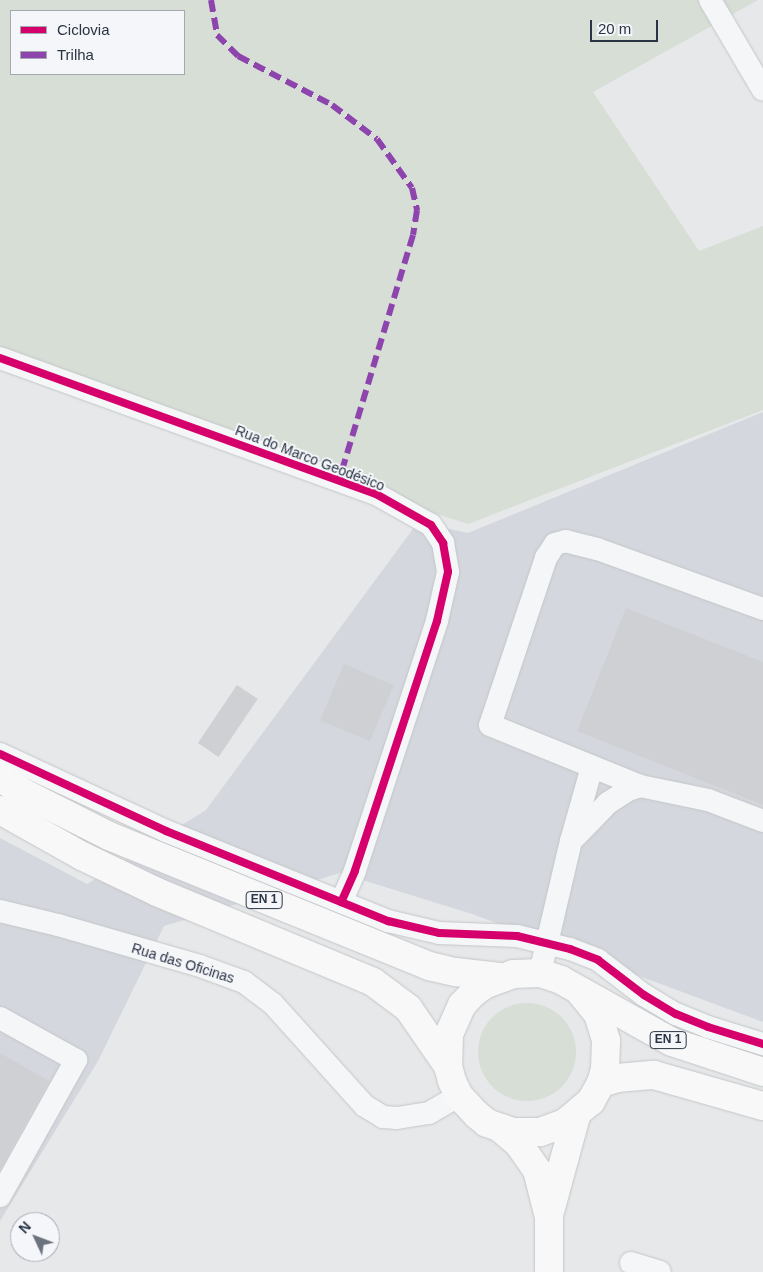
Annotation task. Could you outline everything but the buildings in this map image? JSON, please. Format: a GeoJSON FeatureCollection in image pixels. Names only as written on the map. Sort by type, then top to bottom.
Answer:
{"type":"FeatureCollection","features":[{"type":"Feature","properties":{"kind":"main road","name":"EN 1"},"geometry":{"type":"LineString","coordinates":[[0,778],[22,792],[109,836],[412,959],[456,972],[500,977]]}},
{"type":"Feature","properties":{"kind":"main road","name":"EN 1"},"geometry":{"type":"LineString","coordinates":[[0,810],[53,841],[157,892],[373,982],[408,1008],[448,1066],[459,1096],[476,1115],[500,1128],[513,1132],[540,1132],[565,1123],[576,1116],[591,1101],[606,1069],[606,1041],[598,1014],[580,992]]}},
{"type":"Feature","properties":{"kind":"main road","name":"EN 1"},"geometry":{"type":"LineString","coordinates":[[448,1066],[449,1034],[454,1019],[473,993],[500,977],[513,974],[540,973],[561,980],[672,1042],[763,1072]]}},
{"type":"Feature","properties":{"kind":"main road"},"geometry":{"type":"LineString","coordinates":[[601,1083],[632,1076],[654,1075],[763,1106]]}},
{"type":"Feature","properties":{"kind":"main road"},"geometry":{"type":"LineString","coordinates":[[549,1216],[576,1116]]}},
{"type":"Feature","properties":{"kind":"main road"},"geometry":{"type":"LineString","coordinates":[[500,1128],[522,1149],[537,1170],[549,1216],[549,1272]]}},
{"type":"Feature","properties":{"kind":"street"},"geometry":{"type":"LineString","coordinates":[[710,0],[763,90]]}},
{"type":"Feature","properties":{"kind":"street","name":"Rua do Marco Geodésico"},"geometry":{"type":"LineString","coordinates":[[0,358],[376,494],[431,525],[443,544],[448,572],[437,620],[355,871],[341,902]]}},
{"type":"Feature","properties":{"kind":"street"},"geometry":{"type":"LineString","coordinates":[[763,609],[597,549],[566,541],[555,544],[546,558],[490,725],[640,786],[708,800],[763,821]]}},
{"type":"Feature","properties":{"kind":"street"},"geometry":{"type":"LineString","coordinates":[[0,754],[166,831],[388,921],[440,933],[501,934],[548,943],[598,960],[644,995],[676,1014],[708,1027],[763,1044]]}},
{"type":"Feature","properties":{"kind":"street"},"geometry":{"type":"LineString","coordinates":[[540,973],[571,841],[592,767]]}},
{"type":"Feature","properties":{"kind":"street"},"geometry":{"type":"LineString","coordinates":[[571,841],[608,803],[628,790],[640,786]]}},
{"type":"Feature","properties":{"kind":"street","name":"Rua das Oficinas"},"geometry":{"type":"LineString","coordinates":[[0,910],[58,924],[200,966],[244,982],[273,1004],[365,1106],[383,1117],[397,1118],[428,1113],[459,1096]]}},
{"type":"Feature","properties":{"kind":"street"},"geometry":{"type":"LineString","coordinates":[[0,1018],[76,1060],[0,1196]]}},
{"type":"Feature","properties":{"kind":"street"},"geometry":{"type":"LineString","coordinates":[[631,1263],[660,1272]]}},
{"type":"Feature","properties":{"kind":"shaded area"},"geometry":{"type":"Polygon","coordinates":[[[0,0],[758,0],[593,92],[699,251],[763,226],[763,410],[468,524],[155,422],[0,354],[0,0]]]}},
{"type":"Feature","properties":{"kind":"shaded area"},"geometry":{"type":"Polygon","coordinates":[[[763,412],[763,1022],[472,914],[340,873],[164,926],[98,1061],[0,1221],[0,838],[87,884],[206,810],[418,522],[468,533],[763,412]]]}},
{"type":"Feature","properties":{"kind":"shaded area"},"geometry":{"type":"Polygon","coordinates":[[[527,1003],[546,1006],[562,1017],[573,1033],[576,1052],[573,1071],[562,1087],[546,1098],[527,1101],[508,1098],[492,1087],[481,1071],[478,1052],[481,1033],[492,1017],[508,1006],[527,1003]]]}},
{"type":"Feature","properties":{"kind":"marked path"},"geometry":{"type":"LineString","coordinates":[[211,0],[217,35],[238,56],[332,105],[377,139],[412,188],[417,210],[413,235],[339,480]]}},
{"type":"Feature","properties":{"kind":"cycle path"},"geometry":{"type":"LineString","coordinates":[[0,358],[376,494],[431,525],[443,543],[448,572],[437,621],[355,871],[341,902]]}},
{"type":"Feature","properties":{"kind":"cycle path"},"geometry":{"type":"LineString","coordinates":[[0,754],[166,831],[388,921],[439,933],[517,936],[570,949],[598,960],[644,995],[676,1014],[708,1027],[763,1044]]}}]}
